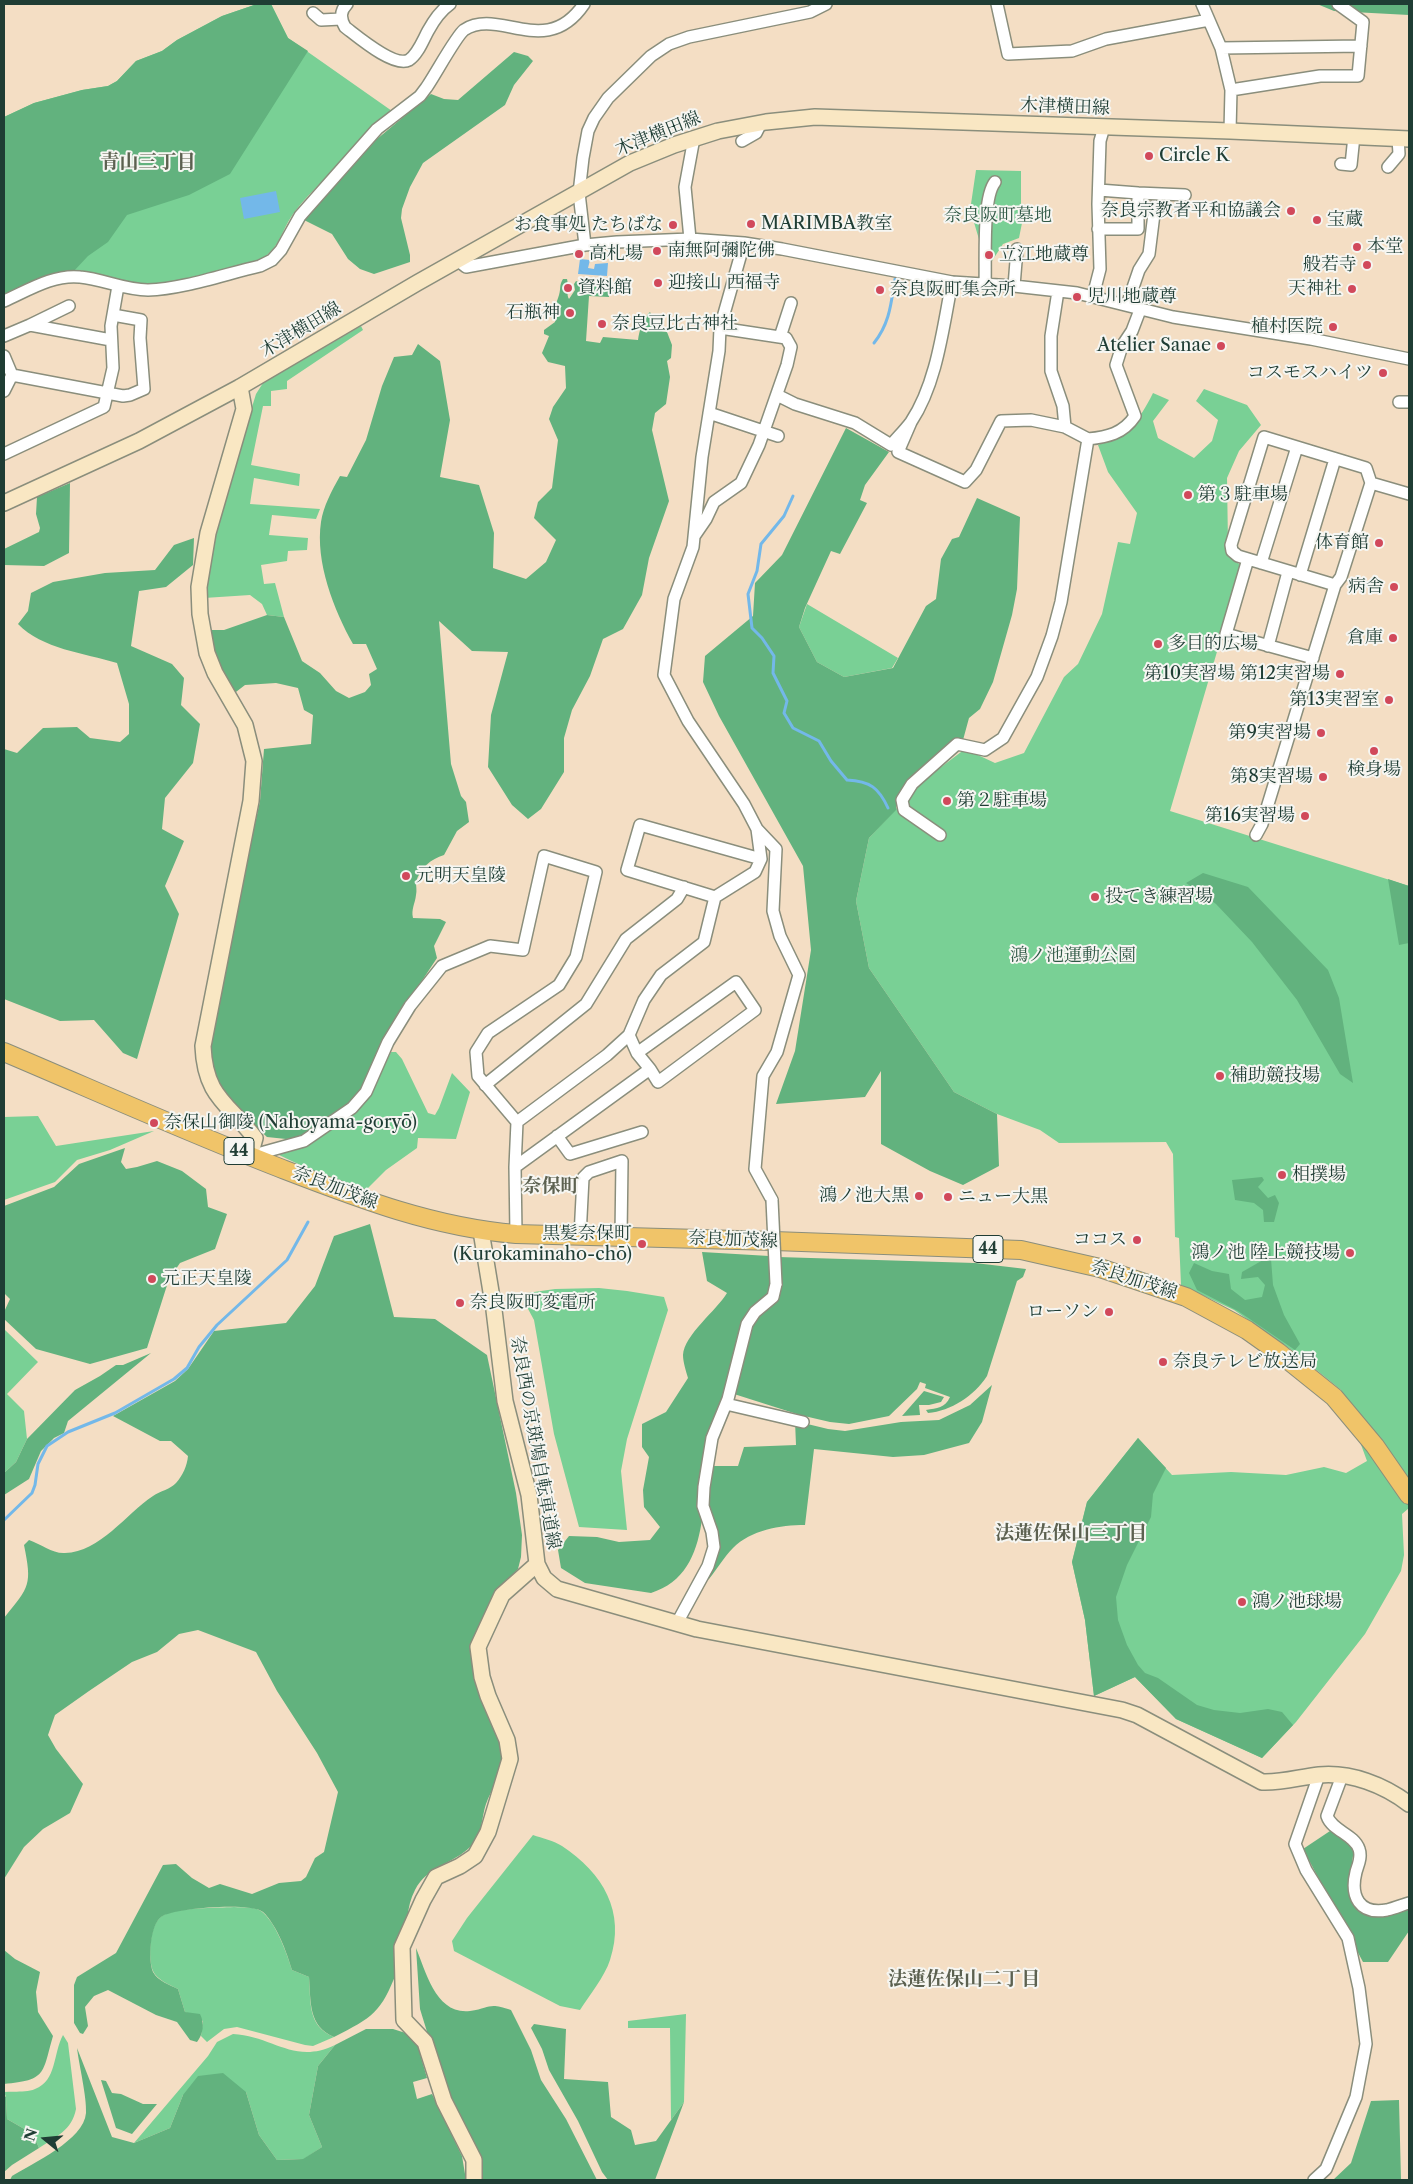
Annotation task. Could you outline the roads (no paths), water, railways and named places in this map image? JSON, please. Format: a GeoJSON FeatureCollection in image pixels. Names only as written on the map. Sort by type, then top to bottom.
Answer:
{"type":"FeatureCollection","features":[{"type":"Feature","properties":{"kind":"main road","name":"木津横田線"},"geometry":{"type":"LineString","coordinates":[[4,503],[139,441],[240,387],[457,260],[630,163],[694,138],[718,131],[761,123],[814,117],[1404,138]]}},
{"type":"Feature","properties":{"kind":"main road"},"geometry":{"type":"LineString","coordinates":[[240,387],[244,409],[208,533],[199,587],[200,614],[207,653],[227,696],[245,725],[254,761],[251,801],[203,1046],[203,1061],[211,1087],[221,1103],[255,1138],[250,1156]]}},
{"type":"Feature","properties":{"kind":"main road","name":"奈良加茂線"},"geometry":{"type":"LineString","coordinates":[[4,1052],[250,1156],[371,1203],[412,1215],[481,1231],[516,1234],[1021,1250],[1100,1268],[1172,1291],[1247,1330],[1278,1352],[1334,1397],[1375,1446],[1409,1495]]}},
{"type":"Feature","properties":{"kind":"main road","name":"奈良西の京斑鳩自転車道線"},"geometry":{"type":"LineString","coordinates":[[474,2180],[474,2160],[444,2101],[425,2042],[404,2020],[402,1947],[423,1900],[436,1877],[460,1866],[475,1856],[488,1832],[510,1759],[507,1740],[482,1677],[478,1647],[502,1595],[537,1564],[529,1495],[505,1401],[494,1310],[481,1231]]}},
{"type":"Feature","properties":{"kind":"main road"},"geometry":{"type":"LineString","coordinates":[[537,1564],[544,1578],[557,1589],[698,1629],[1122,1710],[1137,1716],[1262,1782],[1278,1782],[1319,1775],[1342,1776],[1382,1787],[1409,1804]]}},
{"type":"Feature","properties":{"kind":"street"},"geometry":{"type":"LineString","coordinates":[[347,4],[342,12],[341,19],[345,27],[388,58],[402,61],[408,60],[415,54],[436,18],[450,4]]}},
{"type":"Feature","properties":{"kind":"street"},"geometry":{"type":"LineString","coordinates":[[4,301],[55,279],[68,276],[81,276],[136,289],[164,288],[260,266],[272,260],[281,250],[300,216],[377,129],[420,96],[462,31],[474,25],[536,31],[548,30],[563,25],[584,4]]}},
{"type":"Feature","properties":{"kind":"street"},"geometry":{"type":"LineString","coordinates":[[585,245],[579,193],[586,140],[594,118],[608,98],[651,56],[668,44],[689,37],[810,12],[826,4]]}},
{"type":"Feature","properties":{"kind":"street"},"geometry":{"type":"LineString","coordinates":[[997,4],[1008,54],[1072,51],[1106,39],[1209,20]]}},
{"type":"Feature","properties":{"kind":"street"},"geometry":{"type":"LineString","coordinates":[[1202,4],[1221,48],[1230,90],[1230,131]]}},
{"type":"Feature","properties":{"kind":"street"},"geometry":{"type":"LineString","coordinates":[[1230,90],[1320,76],[1358,76],[1363,22],[1338,4]]}},
{"type":"Feature","properties":{"kind":"street"},"geometry":{"type":"LineString","coordinates":[[313,14],[321,20],[341,19]]}},
{"type":"Feature","properties":{"kind":"street"},"geometry":{"type":"LineString","coordinates":[[1221,48],[1360,46]]}},
{"type":"Feature","properties":{"kind":"street"},"geometry":{"type":"LineString","coordinates":[[742,141],[756,133],[761,123]]}},
{"type":"Feature","properties":{"kind":"street"},"geometry":{"type":"LineString","coordinates":[[1093,296],[1100,269],[1098,229],[1100,141],[1104,127]]}},
{"type":"Feature","properties":{"kind":"street"},"geometry":{"type":"LineString","coordinates":[[1341,164],[1351,165],[1354,136]]}},
{"type":"Feature","properties":{"kind":"street"},"geometry":{"type":"LineString","coordinates":[[690,239],[685,187],[694,138]]}},
{"type":"Feature","properties":{"kind":"street"},"geometry":{"type":"LineString","coordinates":[[1388,167],[1399,154],[1404,138]]}},
{"type":"Feature","properties":{"kind":"street"},"geometry":{"type":"LineString","coordinates":[[986,285],[988,202],[990,188],[995,182]]}},
{"type":"Feature","properties":{"kind":"street"},"geometry":{"type":"LineString","coordinates":[[1100,190],[1185,195]]}},
{"type":"Feature","properties":{"kind":"street"},"geometry":{"type":"LineString","coordinates":[[1098,229],[1138,229],[1138,193]]}},
{"type":"Feature","properties":{"kind":"street"},"geometry":{"type":"LineString","coordinates":[[1127,305],[1139,270],[1149,254],[1155,206]]}},
{"type":"Feature","properties":{"kind":"street"},"geometry":{"type":"LineString","coordinates":[[457,260],[466,267],[585,245],[690,239],[744,244],[782,249],[952,282],[1014,286],[1093,296],[1140,310],[1173,317],[1311,339],[1409,359]]}},
{"type":"Feature","properties":{"kind":"street"},"geometry":{"type":"LineString","coordinates":[[677,1623],[708,1566],[714,1547],[712,1532],[703,1506],[704,1487],[712,1438],[726,1404],[748,1324],[755,1312],[773,1297],[776,1284],[772,1200],[755,1169],[763,1076],[777,1052],[799,975],[780,936],[773,911],[776,849],[757,829],[744,804],[688,721],[664,675],[674,599],[693,547],[702,457],[719,351],[720,328],[744,244]]}},
{"type":"Feature","properties":{"kind":"street"},"geometry":{"type":"LineString","coordinates":[[1014,286],[1017,249]]}},
{"type":"Feature","properties":{"kind":"street"},"geometry":{"type":"LineString","coordinates":[[952,282],[938,355],[926,389],[898,452],[965,482],[976,470],[1001,421],[1031,420],[1065,427],[1088,439],[1108,437],[1123,429],[1135,416],[1116,365],[1122,346],[1132,331],[1140,310]]}},
{"type":"Feature","properties":{"kind":"street"},"geometry":{"type":"LineString","coordinates":[[4,454],[104,407],[113,368],[111,326],[118,286]]}},
{"type":"Feature","properties":{"kind":"street"},"geometry":{"type":"LineString","coordinates":[[1058,291],[1051,336],[1051,371],[1063,406],[1065,427]]}},
{"type":"Feature","properties":{"kind":"street"},"geometry":{"type":"LineString","coordinates":[[780,337],[791,303]]}},
{"type":"Feature","properties":{"kind":"street"},"geometry":{"type":"LineString","coordinates":[[4,336],[69,306]]}},
{"type":"Feature","properties":{"kind":"street"},"geometry":{"type":"LineString","coordinates":[[12,374],[130,396],[144,389],[140,320],[113,315]]}},
{"type":"Feature","properties":{"kind":"street"},"geometry":{"type":"LineString","coordinates":[[30,325],[111,340]]}},
{"type":"Feature","properties":{"kind":"street"},"geometry":{"type":"LineString","coordinates":[[694,536],[706,519],[714,502],[740,483],[764,431],[787,365],[791,347],[786,338],[720,328]]}},
{"type":"Feature","properties":{"kind":"street"},"geometry":{"type":"LineString","coordinates":[[4,356],[12,374],[4,391]]}},
{"type":"Feature","properties":{"kind":"street"},"geometry":{"type":"LineString","coordinates":[[777,395],[795,404],[855,423],[891,445],[911,422]]}},
{"type":"Feature","properties":{"kind":"street"},"geometry":{"type":"LineString","coordinates":[[709,413],[778,436]]}},
{"type":"Feature","properties":{"kind":"street"},"geometry":{"type":"LineString","coordinates":[[1256,835],[1262,824],[1314,658],[1334,585],[1341,577],[1371,483],[1366,468],[1264,437],[1231,545],[1232,551],[1238,556],[1261,564],[1334,585]]}},
{"type":"Feature","properties":{"kind":"street"},"geometry":{"type":"LineString","coordinates":[[940,835],[904,810],[902,800],[912,784],[957,744],[985,750],[1003,738],[1037,677],[1052,636],[1061,602],[1088,439]]}},
{"type":"Feature","properties":{"kind":"street"},"geometry":{"type":"LineString","coordinates":[[1261,564],[1297,447]]}},
{"type":"Feature","properties":{"kind":"street"},"geometry":{"type":"LineString","coordinates":[[1300,575],[1335,459]]}},
{"type":"Feature","properties":{"kind":"street"},"geometry":{"type":"LineString","coordinates":[[1371,483],[1409,494]]}},
{"type":"Feature","properties":{"kind":"street"},"geometry":{"type":"LineString","coordinates":[[1248,559],[1226,634],[1314,658]]}},
{"type":"Feature","properties":{"kind":"street"},"geometry":{"type":"LineString","coordinates":[[1268,646],[1288,572]]}},
{"type":"Feature","properties":{"kind":"street"},"geometry":{"type":"LineString","coordinates":[[715,896],[627,870],[640,825],[761,859]]}},
{"type":"Feature","properties":{"kind":"street"},"geometry":{"type":"LineString","coordinates":[[516,1122],[607,1055],[629,1035],[644,1000],[661,975],[704,942],[715,896],[755,872],[761,859],[757,829]]}},
{"type":"Feature","properties":{"kind":"street"},"geometry":{"type":"LineString","coordinates":[[250,1156],[304,1140],[352,1108],[366,1092],[388,1042],[410,1006],[442,966],[490,946],[523,950],[544,856],[596,872],[576,957],[559,985],[488,1034],[476,1052],[478,1076],[516,1122],[516,1234]]}},
{"type":"Feature","properties":{"kind":"street"},"geometry":{"type":"LineString","coordinates":[[485,1085],[586,1004],[626,939],[677,899],[684,886]]}},
{"type":"Feature","properties":{"kind":"street"},"geometry":{"type":"LineString","coordinates":[[629,1035],[637,1053],[658,1082],[755,1010],[736,982],[637,1053]]}},
{"type":"Feature","properties":{"kind":"street"},"geometry":{"type":"LineString","coordinates":[[515,1167],[650,1069]]}},
{"type":"Feature","properties":{"kind":"street"},"geometry":{"type":"LineString","coordinates":[[557,1136],[570,1154],[642,1132]]}},
{"type":"Feature","properties":{"kind":"street"},"geometry":{"type":"LineString","coordinates":[[580,1236],[582,1178],[589,1172],[622,1161],[621,1236]]}},
{"type":"Feature","properties":{"kind":"street"},"geometry":{"type":"LineString","coordinates":[[726,1404],[803,1422]]}},
{"type":"Feature","properties":{"kind":"street"},"geometry":{"type":"LineString","coordinates":[[1314,2180],[1326,2169],[1356,2097],[1366,2044],[1359,1988],[1348,1938],[1306,1870],[1295,1844],[1319,1775]]}},
{"type":"Feature","properties":{"kind":"street"},"geometry":{"type":"LineString","coordinates":[[1342,1776],[1328,1816],[1331,1823],[1349,1837],[1360,1850],[1353,1884],[1354,1897],[1362,1905],[1374,1910],[1385,1910],[1409,1903]]}},
{"type":"Feature","properties":{"kind":"water"},"geometry":{"type":"Polygon","coordinates":[[[276,191],[280,212],[244,219],[240,198],[276,191]]]}},
{"type":"Feature","properties":{"kind":"water"},"geometry":{"type":"Polygon","coordinates":[[[580,259],[590,260],[588,268],[594,269],[595,264],[608,263],[607,276],[578,274],[580,259]]]}},
{"type":"Feature","properties":{"kind":"waterway"},"geometry":{"type":"LineString","coordinates":[[874,343],[887,320],[895,279]]}},
{"type":"Feature","properties":{"kind":"waterway"},"geometry":{"type":"LineString","coordinates":[[793,496],[784,516],[761,544],[757,571],[748,594],[752,628],[762,638],[774,656],[773,673],[787,701],[784,713],[793,728],[819,741],[831,761],[847,780],[862,782],[873,787],[881,795],[888,808]]}},
{"type":"Feature","properties":{"kind":"waterway"},"geometry":{"type":"LineString","coordinates":[[4,1520],[32,1493],[38,1464],[47,1446],[68,1432],[115,1413],[174,1379],[187,1368],[199,1347],[217,1325],[287,1260],[308,1222]]}},
{"type":"Feature","properties":{"kind":"place","name":"Circle K"},"geometry":{"type":"Point","coordinates":[1149,156]}},
{"type":"Feature","properties":{"kind":"place","name":"奈良宗教者平和協議会"},"geometry":{"type":"Point","coordinates":[1291,211]}},
{"type":"Feature","properties":{"kind":"place","name":"宝蔵"},"geometry":{"type":"Point","coordinates":[1317,220]}},
{"type":"Feature","properties":{"kind":"place","name":"MARIMBA教室"},"geometry":{"type":"Point","coordinates":[751,224]}},
{"type":"Feature","properties":{"kind":"place","name":"お食事処 たちばな"},"geometry":{"type":"Point","coordinates":[673,225]}},
{"type":"Feature","properties":{"kind":"place","name":"本堂"},"geometry":{"type":"Point","coordinates":[1357,247]}},
{"type":"Feature","properties":{"kind":"place","name":"南無阿彌陀佛"},"geometry":{"type":"Point","coordinates":[657,251]}},
{"type":"Feature","properties":{"kind":"place","name":"高札場"},"geometry":{"type":"Point","coordinates":[579,254]}},
{"type":"Feature","properties":{"kind":"place","name":"立江地蔵尊"},"geometry":{"type":"Point","coordinates":[989,255]}},
{"type":"Feature","properties":{"kind":"place","name":"般若寺"},"geometry":{"type":"Point","coordinates":[1367,265]}},
{"type":"Feature","properties":{"kind":"place","name":"迎接山 西福寺"},"geometry":{"type":"Point","coordinates":[658,283]}},
{"type":"Feature","properties":{"kind":"place","name":"資料館"},"geometry":{"type":"Point","coordinates":[568,288]}},
{"type":"Feature","properties":{"kind":"place","name":"天神社"},"geometry":{"type":"Point","coordinates":[1352,289]}},
{"type":"Feature","properties":{"kind":"place","name":"奈良阪町集会所"},"geometry":{"type":"Point","coordinates":[880,290]}},
{"type":"Feature","properties":{"kind":"place","name":"児川地蔵尊"},"geometry":{"type":"Point","coordinates":[1077,297]}},
{"type":"Feature","properties":{"kind":"place","name":"石瓶神"},"geometry":{"type":"Point","coordinates":[570,313]}},
{"type":"Feature","properties":{"kind":"place","name":"奈良豆比古神社"},"geometry":{"type":"Point","coordinates":[602,324]}},
{"type":"Feature","properties":{"kind":"place","name":"植村医院"},"geometry":{"type":"Point","coordinates":[1333,327]}},
{"type":"Feature","properties":{"kind":"place","name":"Atelier Sanae"},"geometry":{"type":"Point","coordinates":[1221,346]}},
{"type":"Feature","properties":{"kind":"place","name":"コスモスハイツ"},"geometry":{"type":"Point","coordinates":[1383,373]}},
{"type":"Feature","properties":{"kind":"place","name":"第３駐車場"},"geometry":{"type":"Point","coordinates":[1188,495]}},
{"type":"Feature","properties":{"kind":"place","name":"体育館"},"geometry":{"type":"Point","coordinates":[1379,543]}},
{"type":"Feature","properties":{"kind":"place","name":"病舎"},"geometry":{"type":"Point","coordinates":[1394,587]}},
{"type":"Feature","properties":{"kind":"place","name":"倉庫"},"geometry":{"type":"Point","coordinates":[1393,638]}},
{"type":"Feature","properties":{"kind":"place","name":"多目的広場"},"geometry":{"type":"Point","coordinates":[1158,644]}},
{"type":"Feature","properties":{"kind":"place","name":"第10実習場 第12実習場"},"geometry":{"type":"Point","coordinates":[1340,674]}},
{"type":"Feature","properties":{"kind":"place","name":"第13実習室"},"geometry":{"type":"Point","coordinates":[1389,700]}},
{"type":"Feature","properties":{"kind":"place","name":"第9実習場"},"geometry":{"type":"Point","coordinates":[1321,733]}},
{"type":"Feature","properties":{"kind":"place","name":"検身場"},"geometry":{"type":"Point","coordinates":[1374,751]}},
{"type":"Feature","properties":{"kind":"place","name":"第8実習場"},"geometry":{"type":"Point","coordinates":[1323,777]}},
{"type":"Feature","properties":{"kind":"place","name":"第２駐車場"},"geometry":{"type":"Point","coordinates":[947,801]}},
{"type":"Feature","properties":{"kind":"place","name":"第16実習場"},"geometry":{"type":"Point","coordinates":[1305,816]}},
{"type":"Feature","properties":{"kind":"place","name":"元明天皇陵"},"geometry":{"type":"Point","coordinates":[406,876]}},
{"type":"Feature","properties":{"kind":"place","name":"投てき練習場"},"geometry":{"type":"Point","coordinates":[1095,897]}},
{"type":"Feature","properties":{"kind":"place","name":"補助競技場"},"geometry":{"type":"Point","coordinates":[1220,1076]}},
{"type":"Feature","properties":{"kind":"place","name":"奈保山御陵 (Nahoyama-goryō)"},"geometry":{"type":"Point","coordinates":[154,1123]}},
{"type":"Feature","properties":{"kind":"place","name":"相撲場"},"geometry":{"type":"Point","coordinates":[1282,1175]}},
{"type":"Feature","properties":{"kind":"place","name":"鴻ノ池大黒"},"geometry":{"type":"Point","coordinates":[919,1196]}},
{"type":"Feature","properties":{"kind":"place","name":"ニュー大黒"},"geometry":{"type":"Point","coordinates":[948,1197]}},
{"type":"Feature","properties":{"kind":"place","name":"ココス"},"geometry":{"type":"Point","coordinates":[1137,1240]}},
{"type":"Feature","properties":{"kind":"place","name":"黒髪奈保町 (Kurokaminaho-chō)"},"geometry":{"type":"Point","coordinates":[642,1244]}},
{"type":"Feature","properties":{"kind":"place","name":"鴻ノ池 陸上競技場"},"geometry":{"type":"Point","coordinates":[1350,1253]}},
{"type":"Feature","properties":{"kind":"place","name":"元正天皇陵"},"geometry":{"type":"Point","coordinates":[152,1279]}},
{"type":"Feature","properties":{"kind":"place","name":"奈良阪町変電所"},"geometry":{"type":"Point","coordinates":[460,1303]}},
{"type":"Feature","properties":{"kind":"place","name":"ローソン"},"geometry":{"type":"Point","coordinates":[1109,1312]}},
{"type":"Feature","properties":{"kind":"place","name":"奈良テレビ放送局"},"geometry":{"type":"Point","coordinates":[1163,1362]}},
{"type":"Feature","properties":{"kind":"place","name":"鴻ノ池球場"},"geometry":{"type":"Point","coordinates":[1242,1602]}},
{"type":"Feature","properties":{"kind":"district","name":"青山三丁目"},"geometry":{"type":"Point","coordinates":[148,163]}},
{"type":"Feature","properties":{"kind":"district","name":"奈保町"},"geometry":{"type":"Point","coordinates":[551,1187]}},
{"type":"Feature","properties":{"kind":"district","name":"法蓮佐保山三丁目"},"geometry":{"type":"Point","coordinates":[1071,1534]}},
{"type":"Feature","properties":{"kind":"district","name":"法蓮佐保山二丁目"},"geometry":{"type":"Point","coordinates":[964,1980]}},
{"type":"Feature","properties":{"kind":"park label","name":"奈良阪町墓地"},"geometry":{"type":"Point","coordinates":[998,216]}},
{"type":"Feature","properties":{"kind":"park label","name":"鴻ノ池運動公園"},"geometry":{"type":"Point","coordinates":[1073,956]}}]}
